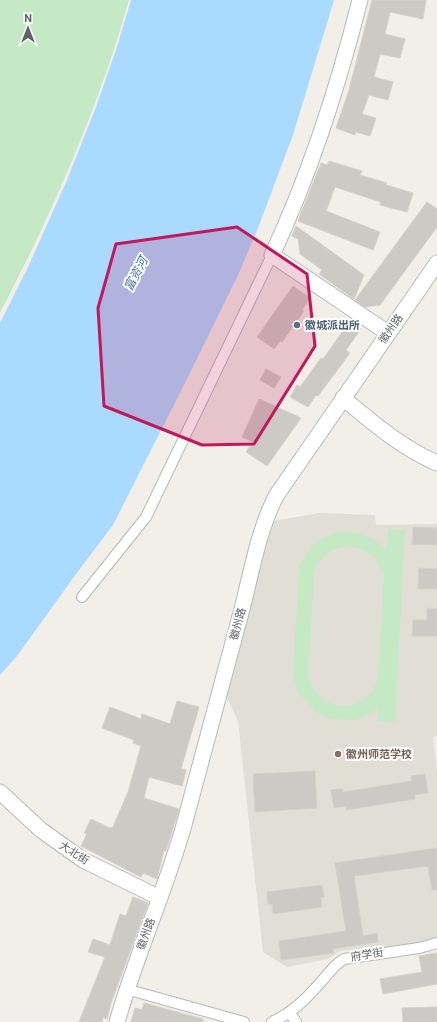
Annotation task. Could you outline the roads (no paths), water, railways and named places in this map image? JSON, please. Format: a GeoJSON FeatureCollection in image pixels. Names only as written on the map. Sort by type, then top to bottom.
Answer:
{"type":"FeatureCollection","features":[{"type":"Feature","properties":{"kind":"main road"},"geometry":{"type":"LineString","coordinates":[[360,0],[334,94],[311,162],[272,255],[388,333]]}},
{"type":"Feature","properties":{"kind":"main road","name":"徽州路"},"geometry":{"type":"LineString","coordinates":[[117,1022],[126,989],[160,898],[184,827],[262,526],[276,496],[437,263]]}},
{"type":"Feature","properties":{"kind":"main road"},"geometry":{"type":"LineString","coordinates":[[343,398],[381,429],[415,452],[437,463]]}},
{"type":"Feature","properties":{"kind":"main road","name":"大北街"},"geometry":{"type":"LineString","coordinates":[[0,792],[41,830],[76,856],[160,898]]}},
{"type":"Feature","properties":{"kind":"street"},"geometry":{"type":"LineString","coordinates":[[82,598],[146,518],[272,255]]}},
{"type":"Feature","properties":{"kind":"street","name":"府学街"},"geometry":{"type":"LineString","coordinates":[[272,1022],[290,1013],[309,995],[337,963],[344,959],[419,948],[437,943]]}},
{"type":"Feature","properties":{"kind":"street"},"geometry":{"type":"LineString","coordinates":[[126,989],[244,1022]]}},
{"type":"Feature","properties":{"kind":"street"},"geometry":{"type":"LineString","coordinates":[[290,1013],[296,1022]]}},
{"type":"Feature","properties":{"kind":"water","name":"富资河"},"geometry":{"type":"Polygon","coordinates":[[[131,0],[334,0],[293,135],[258,228],[239,273],[186,381],[113,525],[17,656],[0,675],[0,323],[29,265],[67,180],[96,107],[117,47],[131,0]]]}},
{"type":"Feature","properties":{"kind":"place","name":"徽城派出所"},"geometry":{"type":"Point","coordinates":[297,325]}},
{"type":"Feature","properties":{"kind":"place","name":"徽州师范学校"},"geometry":{"type":"Point","coordinates":[338,754]}}]}
